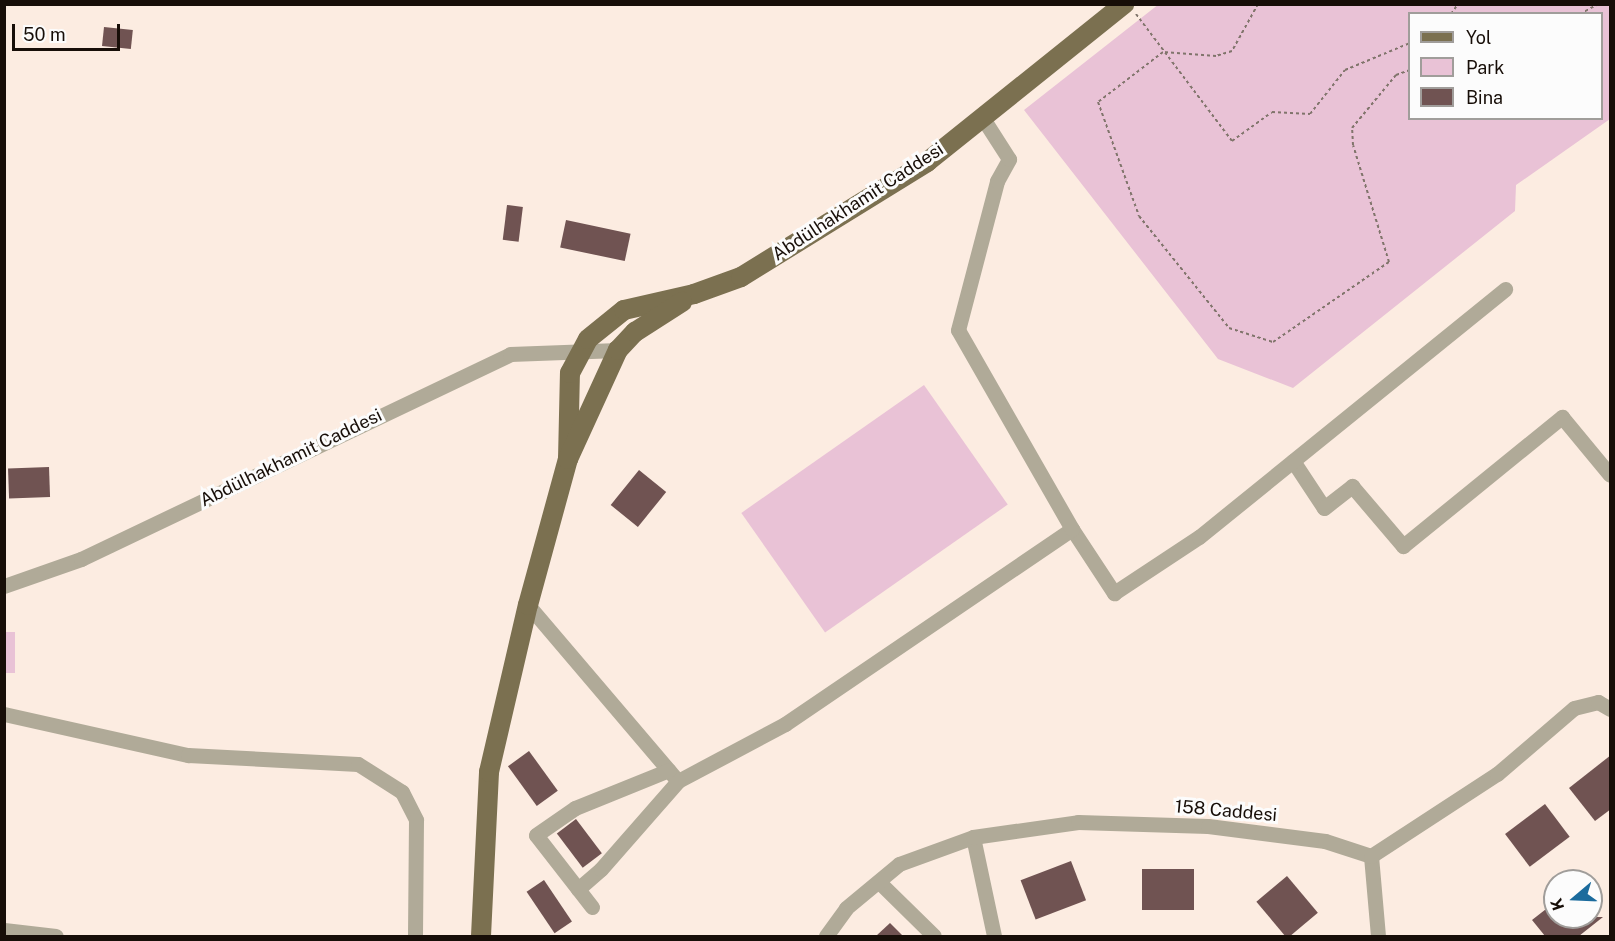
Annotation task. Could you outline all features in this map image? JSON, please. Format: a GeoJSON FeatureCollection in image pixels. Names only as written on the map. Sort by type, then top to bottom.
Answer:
{"type":"FeatureCollection","features":[{"type":"Feature","properties":{"kind":"main road","name":"Abdülhakhamit Caddesi"},"geometry":{"type":"LineString","coordinates":[[568,459],[570,373],[588,339],[624,310],[694,294],[751,271],[927,162],[982,117],[1129,8]]}},
{"type":"Feature","properties":{"kind":"main road","name":"Abdülhakhamit Caddesi"},"geometry":{"type":"LineString","coordinates":[[481,936],[489,772],[528,605],[568,459],[618,350],[635,332],[694,294]]}},
{"type":"Feature","properties":{"kind":"street"},"geometry":{"type":"LineString","coordinates":[[982,117],[1009,159],[997,181],[958,330],[1072,529],[1114,593],[1198,537],[1505,289]]}},
{"type":"Feature","properties":{"kind":"street"},"geometry":{"type":"LineString","coordinates":[[624,310],[635,332]]}},
{"type":"Feature","properties":{"kind":"street","name":"Abdülhakhamit Caddesi"},"geometry":{"type":"LineString","coordinates":[[4,586],[81,559],[510,354],[618,350]]}},
{"type":"Feature","properties":{"kind":"street"},"geometry":{"type":"LineString","coordinates":[[1293,461],[1324,508],[1352,486],[1403,546],[1562,417],[1611,475]]}},
{"type":"Feature","properties":{"kind":"street"},"geometry":{"type":"LineString","coordinates":[[592,907],[536,835],[574,808],[673,775],[785,724],[1072,529]]}},
{"type":"Feature","properties":{"kind":"street"},"geometry":{"type":"LineString","coordinates":[[528,605],[673,775]]}},
{"type":"Feature","properties":{"kind":"street"},"geometry":{"type":"LineString","coordinates":[[1378,936],[1371,856],[1497,774],[1574,708],[1589,702],[1608,706]]}},
{"type":"Feature","properties":{"kind":"street"},"geometry":{"type":"LineString","coordinates":[[4,714],[188,755],[358,764],[402,792],[416,820],[415,936]]}},
{"type":"Feature","properties":{"kind":"street"},"geometry":{"type":"LineString","coordinates":[[578,889],[673,775]]}},
{"type":"Feature","properties":{"kind":"street","name":"158 Caddesi"},"geometry":{"type":"LineString","coordinates":[[826,936],[846,908],[899,864],[973,837],[1078,822],[1208,826],[1326,841],[1371,856]]}},
{"type":"Feature","properties":{"kind":"street"},"geometry":{"type":"LineString","coordinates":[[973,837],[994,936]]}},
{"type":"Feature","properties":{"kind":"street"},"geometry":{"type":"LineString","coordinates":[[879,882],[934,936]]}},
{"type":"Feature","properties":{"kind":"street"},"geometry":{"type":"LineString","coordinates":[[4,930],[56,936]]}},
{"type":"Feature","properties":{"kind":"path"},"geometry":{"type":"LineString","coordinates":[[1258,4],[1238,44],[1227,54],[1163,52],[1104,94],[1099,106],[1141,219],[1224,325],[1268,342],[1286,334],[1389,262],[1353,145],[1352,128],[1396,75],[1408,71]]}},
{"type":"Feature","properties":{"kind":"path"},"geometry":{"type":"LineString","coordinates":[[1584,12],[1598,4]]}},
{"type":"Feature","properties":{"kind":"path"},"geometry":{"type":"LineString","coordinates":[[1129,8],[1232,141],[1272,112],[1310,114],[1345,70],[1408,44]]}},
{"type":"Feature","properties":{"kind":"green space"},"geometry":{"type":"Polygon","coordinates":[[[1159,4],[1610,5],[1610,119],[1516,185],[1515,211],[1293,388],[1218,359],[1024,110],[1159,4]]]}},
{"type":"Feature","properties":{"kind":"green space"},"geometry":{"type":"Polygon","coordinates":[[[924,385],[1008,505],[825,633],[741,513],[924,385]]]}},
{"type":"Feature","properties":{"kind":"green space"},"geometry":{"type":"Polygon","coordinates":[[[5,632],[15,632],[15,673],[5,673],[5,632]]]}},
{"type":"Feature","properties":{"kind":"building"},"geometry":{"type":"Polygon","coordinates":[[[104,27],[133,30],[131,49],[102,46],[104,27]]]}},
{"type":"Feature","properties":{"kind":"building"},"geometry":{"type":"Polygon","coordinates":[[[507,205],[523,207],[519,242],[503,240],[507,205]]]}},
{"type":"Feature","properties":{"kind":"building"},"geometry":{"type":"Polygon","coordinates":[[[566,220],[631,234],[625,261],[560,247],[566,220]]]}},
{"type":"Feature","properties":{"kind":"building"},"geometry":{"type":"Polygon","coordinates":[[[49,467],[50,497],[9,498],[8,468],[49,467]]]}},
{"type":"Feature","properties":{"kind":"building"},"geometry":{"type":"Polygon","coordinates":[[[639,470],[666,492],[638,527],[611,505],[639,470]]]}},
{"type":"Feature","properties":{"kind":"building"},"geometry":{"type":"Polygon","coordinates":[[[529,751],[558,791],[537,806],[508,766],[529,751]]]}},
{"type":"Feature","properties":{"kind":"building"},"geometry":{"type":"Polygon","coordinates":[[[1611,755],[1611,809],[1595,821],[1569,788],[1611,755]]]}},
{"type":"Feature","properties":{"kind":"building"},"geometry":{"type":"Polygon","coordinates":[[[1545,804],[1570,837],[1530,867],[1505,834],[1545,804]]]}},
{"type":"Feature","properties":{"kind":"building"},"geometry":{"type":"Polygon","coordinates":[[[576,819],[602,853],[583,868],[557,833],[576,819]]]}},
{"type":"Feature","properties":{"kind":"building"},"geometry":{"type":"Polygon","coordinates":[[[1071,861],[1086,900],[1036,920],[1021,880],[1071,861]]]}},
{"type":"Feature","properties":{"kind":"building"},"geometry":{"type":"Polygon","coordinates":[[[1142,869],[1194,869],[1194,910],[1142,910],[1142,869]]]}},
{"type":"Feature","properties":{"kind":"building"},"geometry":{"type":"Polygon","coordinates":[[[1287,876],[1318,913],[1290,936],[1285,936],[1256,902],[1287,876]]]}},
{"type":"Feature","properties":{"kind":"building"},"geometry":{"type":"Polygon","coordinates":[[[544,880],[572,921],[555,933],[527,892],[544,880]]]}},
{"type":"Feature","properties":{"kind":"building"},"geometry":{"type":"Polygon","coordinates":[[[1543,911],[1543,929],[1588,929],[1579,936],[1545,936],[1532,920],[1543,911]]]}},
{"type":"Feature","properties":{"kind":"building"},"geometry":{"type":"Polygon","coordinates":[[[890,923],[903,936],[876,936],[890,923]]]}}]}
